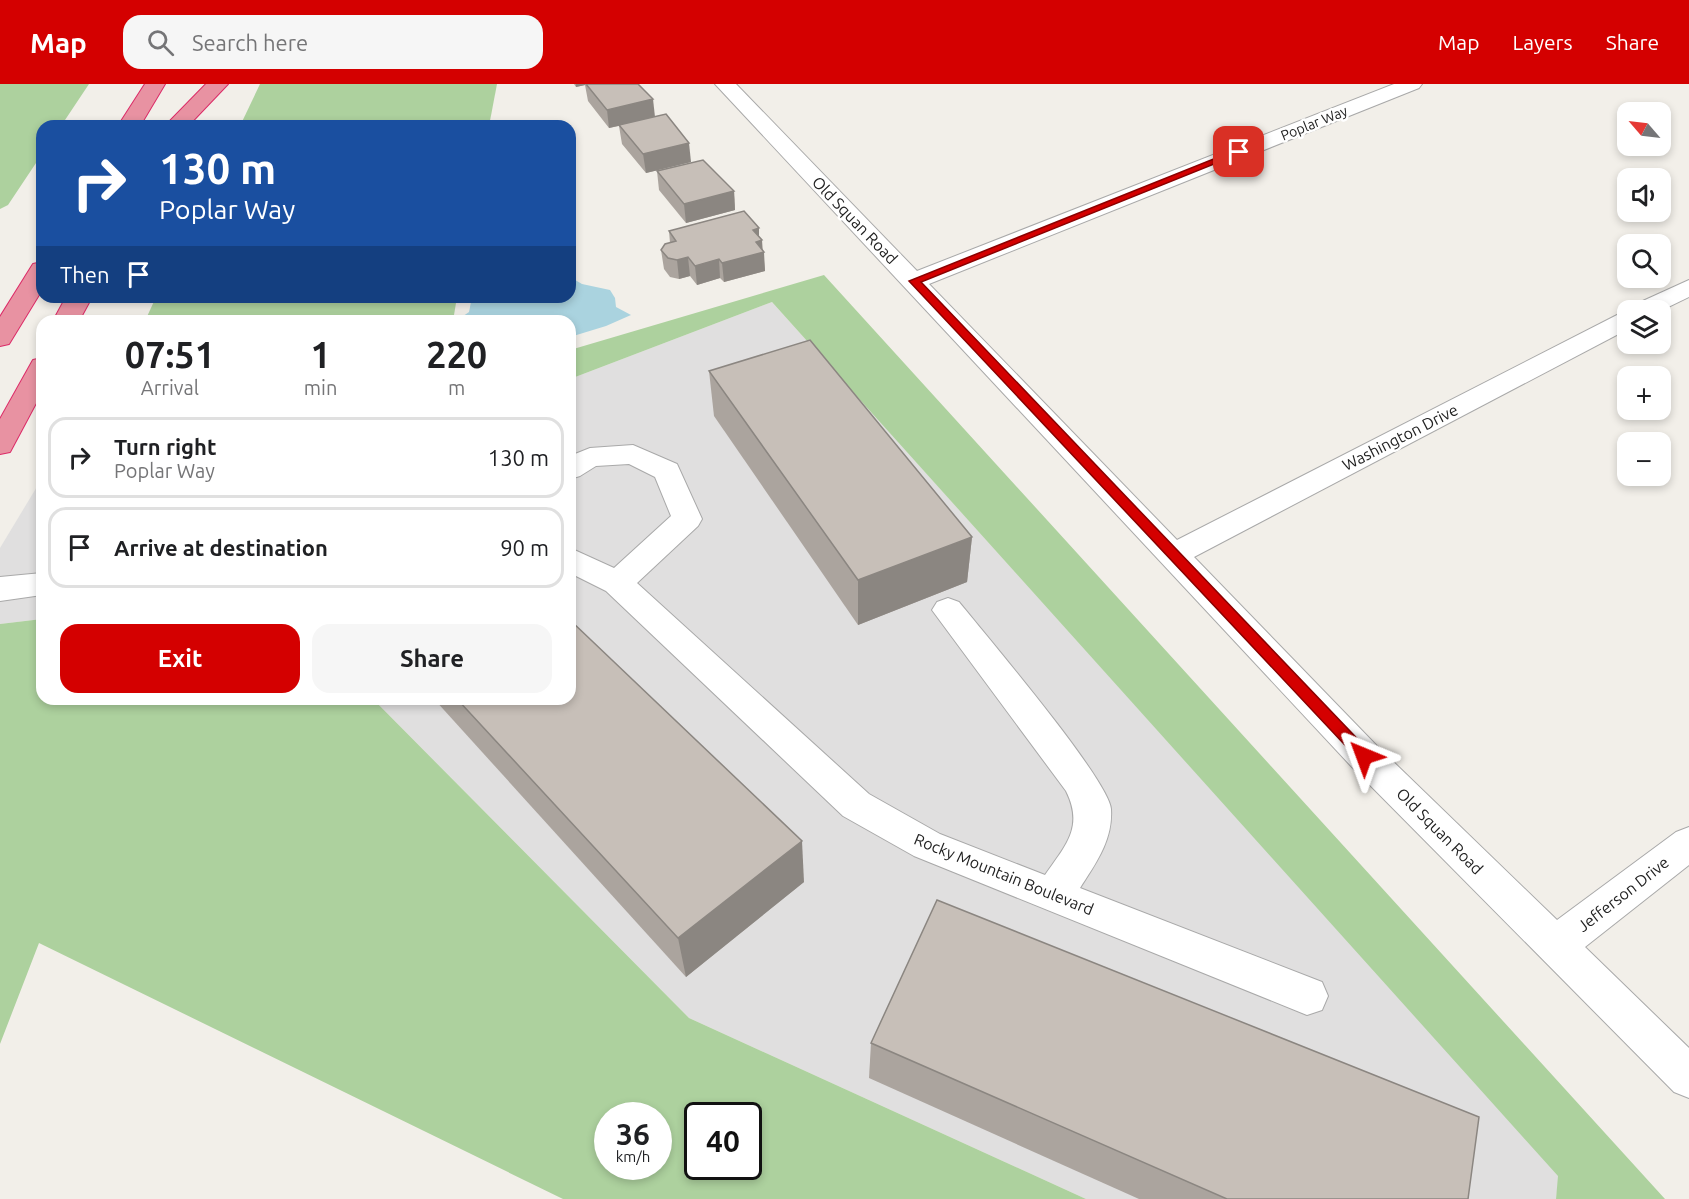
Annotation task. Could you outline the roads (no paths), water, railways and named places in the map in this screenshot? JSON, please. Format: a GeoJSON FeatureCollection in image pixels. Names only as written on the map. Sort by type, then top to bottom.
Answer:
{"type":"FeatureCollection","features":[{"type":"Feature","properties":{"kind":"highway"},"geometry":{"type":"LineString","coordinates":[[133,120],[155,84]]}},
{"type":"Feature","properties":{"kind":"highway"},"geometry":{"type":"LineString","coordinates":[[173,120],[192,84]]}},
{"type":"Feature","properties":{"kind":"highway"},"geometry":{"type":"LineString","coordinates":[[182,120],[218,84]]}},
{"type":"Feature","properties":{"kind":"highway"},"geometry":{"type":"LineString","coordinates":[[0,338],[36,279]]}},
{"type":"Feature","properties":{"kind":"highway"},"geometry":{"type":"LineString","coordinates":[[0,445],[36,377]]}},
{"type":"Feature","properties":{"kind":"street","name":"Old Squan Road"},"geometry":{"type":"LineString","coordinates":[[725,84],[1364,756],[1689,1077]]}},
{"type":"Feature","properties":{"kind":"street","name":"Poplar Way"},"geometry":{"type":"LineString","coordinates":[[914,281],[1412,84]]}},
{"type":"Feature","properties":{"kind":"street"},"geometry":{"type":"LineString","coordinates":[[1663,300],[1689,287]]}},
{"type":"Feature","properties":{"kind":"street"},"geometry":{"type":"LineString","coordinates":[[1671,304],[1689,303]]}},
{"type":"Feature","properties":{"kind":"street","name":"Washington Drive"},"geometry":{"type":"LineString","coordinates":[[1173,555],[1617,325]]}},
{"type":"Feature","properties":{"kind":"street"},"geometry":{"type":"LineString","coordinates":[[576,465],[590,457],[633,454],[667,471],[687,519],[617,583]]}},
{"type":"Feature","properties":{"kind":"street","name":"Rocky Mountain Boulevard"},"geometry":{"type":"LineString","coordinates":[[576,562],[617,583],[856,805],[927,845],[1307,996]]}},
{"type":"Feature","properties":{"kind":"street"},"geometry":{"type":"LineString","coordinates":[[0,589],[36,585]]}},
{"type":"Feature","properties":{"kind":"street"},"geometry":{"type":"LineString","coordinates":[[948,610],[1079,780],[1093,807],[1088,844],[1053,895]]}},
{"type":"Feature","properties":{"kind":"street","name":"Jefferson Drive"},"geometry":{"type":"LineString","coordinates":[[1556,945],[1689,843]]}},
{"type":"Feature","properties":{"kind":"water"},"geometry":{"type":"Polygon","coordinates":[[[576,280],[610,290],[615,298],[616,307],[631,315],[576,335],[576,315],[465,315],[469,312],[471,303],[576,303],[576,280]]]}}]}
